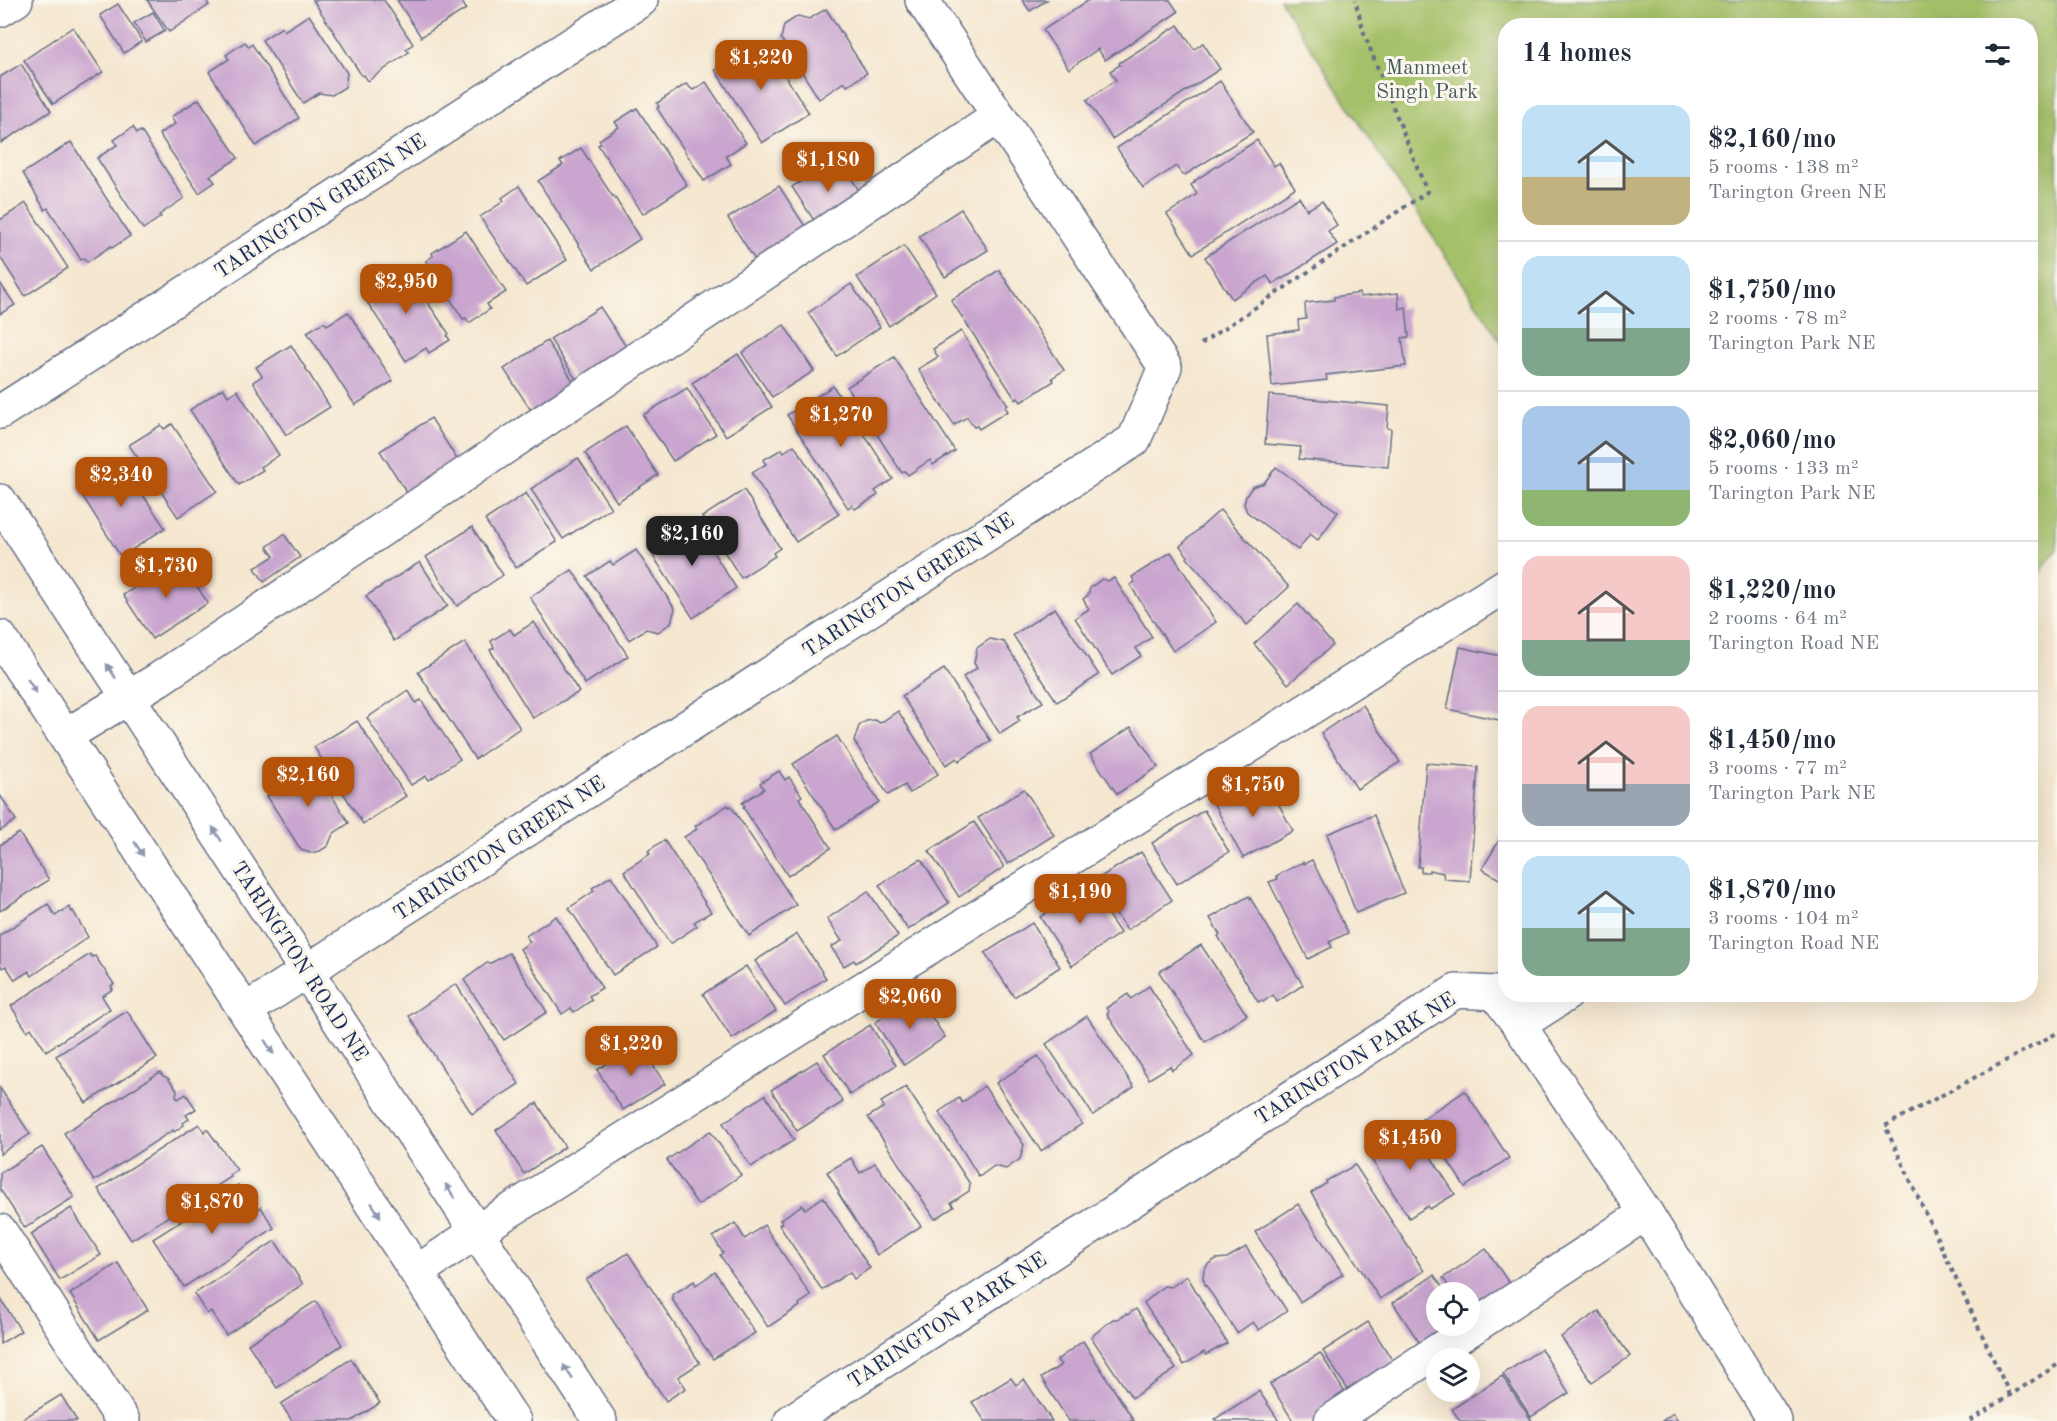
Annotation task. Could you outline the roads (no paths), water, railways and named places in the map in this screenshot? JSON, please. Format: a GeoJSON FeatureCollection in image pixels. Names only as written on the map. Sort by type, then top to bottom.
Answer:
{"type":"FeatureCollection","features":[{"type":"Feature","properties":{"kind":"street"},"geometry":{"type":"LineString","coordinates":[[0,10],[16,0]]}},
{"type":"Feature","properties":{"kind":"street","name":"TARINGTON GREEN NE"},"geometry":{"type":"LineString","coordinates":[[0,412],[640,0]]}},
{"type":"Feature","properties":{"kind":"street"},"geometry":{"type":"LineString","coordinates":[[65,736],[128,698],[999,116],[922,0]]}},
{"type":"Feature","properties":{"kind":"street","name":"TARINGTON GREEN NE"},"geometry":{"type":"LineString","coordinates":[[246,1010],[1134,440],[1165,367],[999,116]]}},
{"type":"Feature","properties":{"kind":"street","name":"TARINGTON ROAD NE"},"geometry":{"type":"LineString","coordinates":[[0,501],[600,1421]]}},
{"type":"Feature","properties":{"kind":"street"},"geometry":{"type":"LineString","coordinates":[[417,1272],[476,1232],[1498,590]]}},
{"type":"Feature","properties":{"kind":"street"},"geometry":{"type":"LineString","coordinates":[[0,637],[514,1421]]}},
{"type":"Feature","properties":{"kind":"street","name":"TARINGTON PARK NE"},"geometry":{"type":"LineString","coordinates":[[791,1421],[1456,990],[1495,993],[1498,997]]}},
{"type":"Feature","properties":{"kind":"street","name":"TARINGTON PARK NE"},"geometry":{"type":"LineString","coordinates":[[1502,1002],[1520,1025],[1646,1213],[1776,1421]]}},
{"type":"Feature","properties":{"kind":"street"},"geometry":{"type":"LineString","coordinates":[[1520,1025],[1554,1002]]}},
{"type":"Feature","properties":{"kind":"street"},"geometry":{"type":"LineString","coordinates":[[1331,1421],[1646,1213]]}},
{"type":"Feature","properties":{"kind":"street"},"geometry":{"type":"LineString","coordinates":[[0,1231],[123,1421]]}},
{"type":"Feature","properties":{"kind":"park label","name":"Manmeet Singh Park"},"geometry":{"type":"Point","coordinates":[1427,79]}}]}
